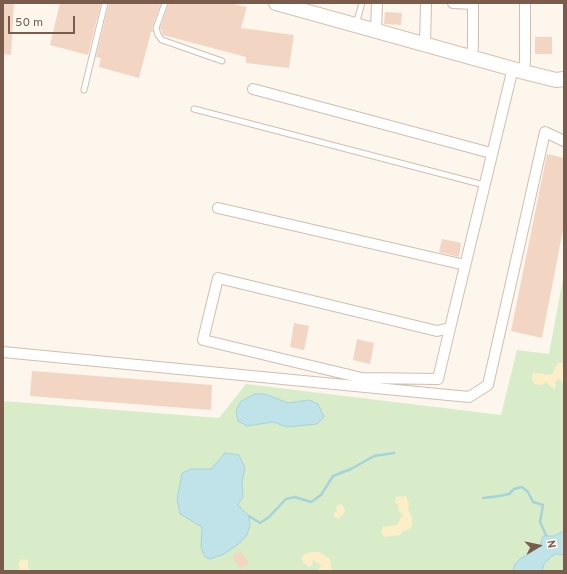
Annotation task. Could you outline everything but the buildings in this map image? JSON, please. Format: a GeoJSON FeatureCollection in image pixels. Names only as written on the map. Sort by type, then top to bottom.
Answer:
{"type":"FeatureCollection","features":[{"type":"Feature","properties":{"kind":"main road"},"geometry":{"type":"LineString","coordinates":[[279,3],[518,70],[556,80],[564,79]]}},
{"type":"Feature","properties":{"kind":"street"},"geometry":{"type":"LineString","coordinates":[[376,31],[377,3]]}},
{"type":"Feature","properties":{"kind":"street"},"geometry":{"type":"LineString","coordinates":[[425,44],[426,3]]}},
{"type":"Feature","properties":{"kind":"street"},"geometry":{"type":"LineString","coordinates":[[453,3],[473,4],[472,57]]}},
{"type":"Feature","properties":{"kind":"street"},"geometry":{"type":"LineString","coordinates":[[450,328],[437,331],[218,278],[203,340],[362,378],[438,378],[450,328],[484,185],[491,153],[518,70],[525,60],[525,3]]}},
{"type":"Feature","properties":{"kind":"street"},"geometry":{"type":"LineString","coordinates":[[253,90],[491,153]]}},
{"type":"Feature","properties":{"kind":"street"},"geometry":{"type":"LineString","coordinates":[[3,352],[469,397],[488,385],[545,132],[564,141]]}},
{"type":"Feature","properties":{"kind":"street"},"geometry":{"type":"LineString","coordinates":[[218,208],[465,265]]}},
{"type":"Feature","properties":{"kind":"lane"},"geometry":{"type":"LineString","coordinates":[[84,90],[105,3]]}},
{"type":"Feature","properties":{"kind":"lane"},"geometry":{"type":"LineString","coordinates":[[165,3],[156,28],[158,35],[162,40],[222,61]]}},
{"type":"Feature","properties":{"kind":"lane"},"geometry":{"type":"LineString","coordinates":[[356,25],[362,3]]}},
{"type":"Feature","properties":{"kind":"lane"},"geometry":{"type":"LineString","coordinates":[[194,109],[484,185]]}},
{"type":"Feature","properties":{"kind":"green space"},"geometry":{"type":"Polygon","coordinates":[[[564,273],[564,571],[3,571],[3,401],[219,418],[246,384],[501,415],[517,350],[549,354],[564,273]]]}},
{"type":"Feature","properties":{"kind":"sand"},"geometry":{"type":"Polygon","coordinates":[[[558,363],[564,363],[564,387],[561,380],[558,379],[555,382],[556,386],[554,390],[546,382],[541,385],[535,384],[532,380],[533,373],[542,373],[546,375],[552,374],[558,363]]]}},
{"type":"Feature","properties":{"kind":"sand"},"geometry":{"type":"Polygon","coordinates":[[[406,496],[409,504],[408,510],[412,517],[412,525],[410,529],[403,531],[400,535],[384,537],[381,532],[383,527],[397,525],[403,514],[399,512],[398,505],[395,503],[396,497],[406,496]]]}},
{"type":"Feature","properties":{"kind":"sand"},"geometry":{"type":"Polygon","coordinates":[[[340,504],[343,506],[345,512],[338,519],[334,517],[334,513],[337,511],[336,507],[340,504]]]}},
{"type":"Feature","properties":{"kind":"sand"},"geometry":{"type":"Polygon","coordinates":[[[310,552],[319,552],[330,559],[332,571],[318,571],[321,565],[313,560],[312,565],[309,567],[304,563],[301,558],[310,552]]]}},
{"type":"Feature","properties":{"kind":"sand"},"geometry":{"type":"Polygon","coordinates":[[[21,559],[28,560],[28,567],[31,571],[12,571],[20,569],[18,564],[21,559]]]}},
{"type":"Feature","properties":{"kind":"water"},"geometry":{"type":"Polygon","coordinates":[[[255,394],[265,394],[288,403],[309,400],[318,404],[324,417],[317,424],[287,427],[273,422],[247,426],[238,421],[236,411],[241,401],[255,394]]]}},
{"type":"Feature","properties":{"kind":"water"},"geometry":{"type":"Polygon","coordinates":[[[225,453],[239,455],[245,468],[242,482],[243,497],[238,505],[249,516],[250,525],[247,535],[240,543],[224,554],[210,559],[205,557],[201,548],[202,527],[180,514],[177,499],[182,473],[191,469],[211,469],[225,453]]]}},
{"type":"Feature","properties":{"kind":"water"},"geometry":{"type":"Polygon","coordinates":[[[564,531],[564,555],[556,554],[552,556],[544,564],[542,571],[513,571],[515,564],[520,559],[540,546],[543,536],[554,536],[564,531]]]}},
{"type":"Feature","properties":{"kind":"waterway"},"geometry":{"type":"LineString","coordinates":[[249,516],[260,523],[269,517],[286,499],[295,497],[311,502],[321,495],[333,476],[351,469],[374,456],[394,453]]}},
{"type":"Feature","properties":{"kind":"waterway"},"geometry":{"type":"LineString","coordinates":[[483,498],[509,494],[514,489],[522,487],[528,492],[533,502],[543,505],[540,522],[546,535]]}}]}
